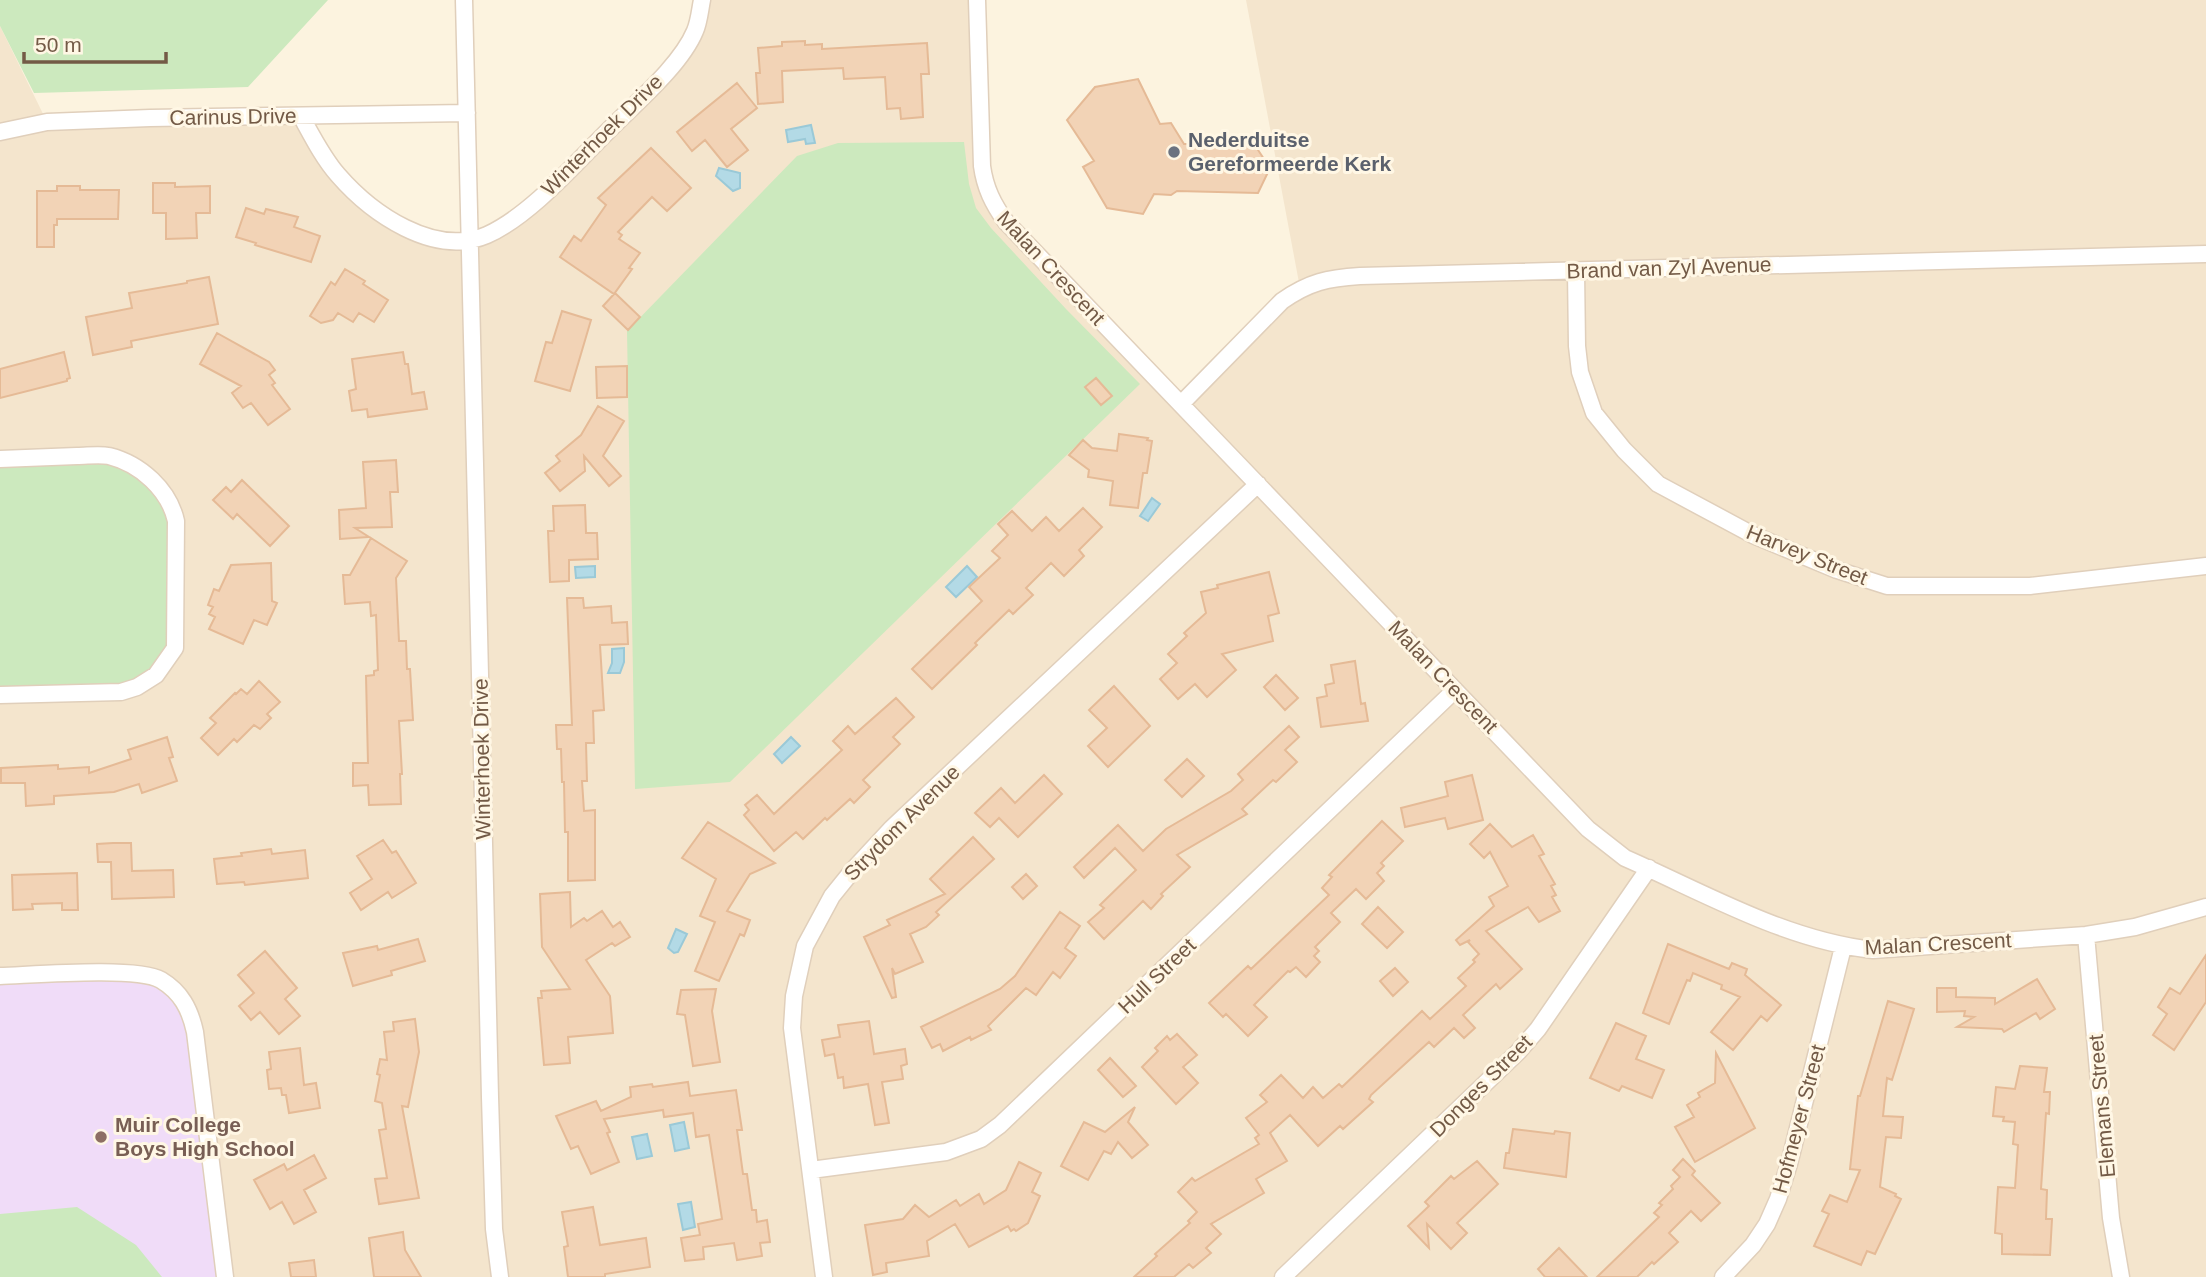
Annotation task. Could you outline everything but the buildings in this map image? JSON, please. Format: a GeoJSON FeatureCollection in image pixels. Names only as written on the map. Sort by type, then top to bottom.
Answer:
{"type":"FeatureCollection","features":[{"type":"Feature","properties":{"kind":"street","name":"Winterhoek Drive"},"geometry":{"type":"LineString","coordinates":[[464,0],[494,1216],[500,1277]]}},
{"type":"Feature","properties":{"kind":"street","name":"Winterhoek Drive"},"geometry":{"type":"LineString","coordinates":[[301,116],[336,173],[386,218],[434,238],[469,240],[494,231],[552,188],[665,73],[688,45],[696,29],[702,0]]}},
{"type":"Feature","properties":{"kind":"street","name":"Malan Crescent"},"geometry":{"type":"LineString","coordinates":[[977,0],[982,166],[992,203],[1006,222],[1588,829],[1625,858],[1783,928],[1843,947],[1873,950],[2087,935],[2135,927],[2206,907]]}},
{"type":"Feature","properties":{"kind":"street","name":"Carinus Drive"},"geometry":{"type":"LineString","coordinates":[[0,132],[47,122],[83,120],[467,113]]}},
{"type":"Feature","properties":{"kind":"street","name":"Brand van Zyl Avenue"},"geometry":{"type":"LineString","coordinates":[[1181,404],[1282,301],[1300,288],[1321,280],[1360,276],[2206,254]]}},
{"type":"Feature","properties":{"kind":"street","name":"Harvey Street"},"geometry":{"type":"LineString","coordinates":[[1576,271],[1580,373],[1594,412],[1624,450],[1658,484],[1753,535],[1837,570],[1886,586],[1929,588],[2064,584],[2206,566]]}},
{"type":"Feature","properties":{"kind":"street"},"geometry":{"type":"LineString","coordinates":[[0,459],[107,455],[125,461],[143,471],[172,504],[176,521],[176,546],[175,648],[156,675],[137,687],[121,692],[0,695]]}},
{"type":"Feature","properties":{"kind":"street","name":"Strydom Avenue"},"geometry":{"type":"LineString","coordinates":[[824,1277],[792,1028],[794,996],[805,946],[831,896],[892,828],[1258,484]]}},
{"type":"Feature","properties":{"kind":"street","name":"Hull Street"},"geometry":{"type":"LineString","coordinates":[[811,1170],[946,1153],[981,1139],[1000,1125],[1455,690]]}},
{"type":"Feature","properties":{"kind":"street","name":"Donges Street"},"geometry":{"type":"LineString","coordinates":[[1283,1277],[1518,1052],[1546,1018],[1649,868]]}},
{"type":"Feature","properties":{"kind":"street","name":"Elemans Street"},"geometry":{"type":"LineString","coordinates":[[2087,935],[2111,1218],[2121,1277]]}},
{"type":"Feature","properties":{"kind":"street","name":"Hofmeyer Street"},"geometry":{"type":"LineString","coordinates":[[1723,1277],[1753,1245],[1767,1224],[1778,1199],[1843,947]]}},
{"type":"Feature","properties":{"kind":"street"},"geometry":{"type":"LineString","coordinates":[[0,976],[133,973],[159,978],[183,998],[192,1016],[195,1032],[225,1277]]}},
{"type":"Feature","properties":{"kind":"shaded area"},"geometry":{"type":"Polygon","coordinates":[[[702,0],[977,0],[992,203],[1181,404],[1300,288],[1246,0],[2206,0],[2206,1277],[0,1277],[0,26],[47,122],[301,116],[375,209],[434,238],[511,223],[694,38],[702,0]]]}},
{"type":"Feature","properties":{"kind":"shaded area","name":"Muir College Boys High School"},"geometry":{"type":"Polygon","coordinates":[[[164,980],[186,998],[220,1277],[0,1277],[0,982],[164,980]]]}},
{"type":"Feature","properties":{"kind":"green space"},"geometry":{"type":"Polygon","coordinates":[[[0,0],[328,0],[248,87],[34,93],[0,26],[0,0]]]}},
{"type":"Feature","properties":{"kind":"green space"},"geometry":{"type":"Polygon","coordinates":[[[964,142],[969,184],[976,208],[991,228],[1066,309],[1140,384],[730,782],[635,789],[627,331],[797,156],[838,143],[964,142]]]}},
{"type":"Feature","properties":{"kind":"green space"},"geometry":{"type":"Polygon","coordinates":[[[0,461],[129,461],[172,504],[175,648],[121,692],[0,696],[0,461]]]}},
{"type":"Feature","properties":{"kind":"green space"},"geometry":{"type":"Polygon","coordinates":[[[77,1207],[136,1245],[162,1277],[0,1277],[0,1214],[77,1207]]]}},
{"type":"Feature","properties":{"kind":"water"},"geometry":{"type":"Polygon","coordinates":[[[811,125],[815,143],[806,144],[805,139],[788,142],[786,130],[811,125]]]}},
{"type":"Feature","properties":{"kind":"water"},"geometry":{"type":"Polygon","coordinates":[[[719,168],[740,173],[740,188],[733,191],[716,176],[719,168]]]}},
{"type":"Feature","properties":{"kind":"water"},"geometry":{"type":"Polygon","coordinates":[[[1152,498],[1160,504],[1148,521],[1140,516],[1152,498]]]}},
{"type":"Feature","properties":{"kind":"water"},"geometry":{"type":"Polygon","coordinates":[[[595,566],[595,577],[576,578],[575,567],[595,566]]]}},
{"type":"Feature","properties":{"kind":"water"},"geometry":{"type":"Polygon","coordinates":[[[967,566],[977,577],[956,597],[946,587],[967,566]]]}},
{"type":"Feature","properties":{"kind":"water"},"geometry":{"type":"Polygon","coordinates":[[[624,648],[624,662],[620,673],[608,673],[612,663],[612,649],[624,648]]]}},
{"type":"Feature","properties":{"kind":"water"},"geometry":{"type":"Polygon","coordinates":[[[791,737],[800,746],[782,763],[774,754],[791,737]]]}},
{"type":"Feature","properties":{"kind":"water"},"geometry":{"type":"Polygon","coordinates":[[[676,929],[687,934],[678,952],[674,953],[668,948],[676,929]]]}},
{"type":"Feature","properties":{"kind":"water"},"geometry":{"type":"Polygon","coordinates":[[[684,1122],[689,1148],[675,1151],[670,1125],[684,1122]]]}},
{"type":"Feature","properties":{"kind":"water"},"geometry":{"type":"Polygon","coordinates":[[[647,1134],[652,1156],[637,1159],[632,1137],[647,1134]]]}},
{"type":"Feature","properties":{"kind":"water"},"geometry":{"type":"Polygon","coordinates":[[[691,1202],[695,1227],[683,1230],[678,1204],[691,1202]]]}},
{"type":"Feature","properties":{"kind":"place","name":"Nederduitse Gereformeerde Kerk"},"geometry":{"type":"Point","coordinates":[1174,152]}},
{"type":"Feature","properties":{"kind":"place","name":"Muir College Boys High School"},"geometry":{"type":"Point","coordinates":[101,1137]}}]}
